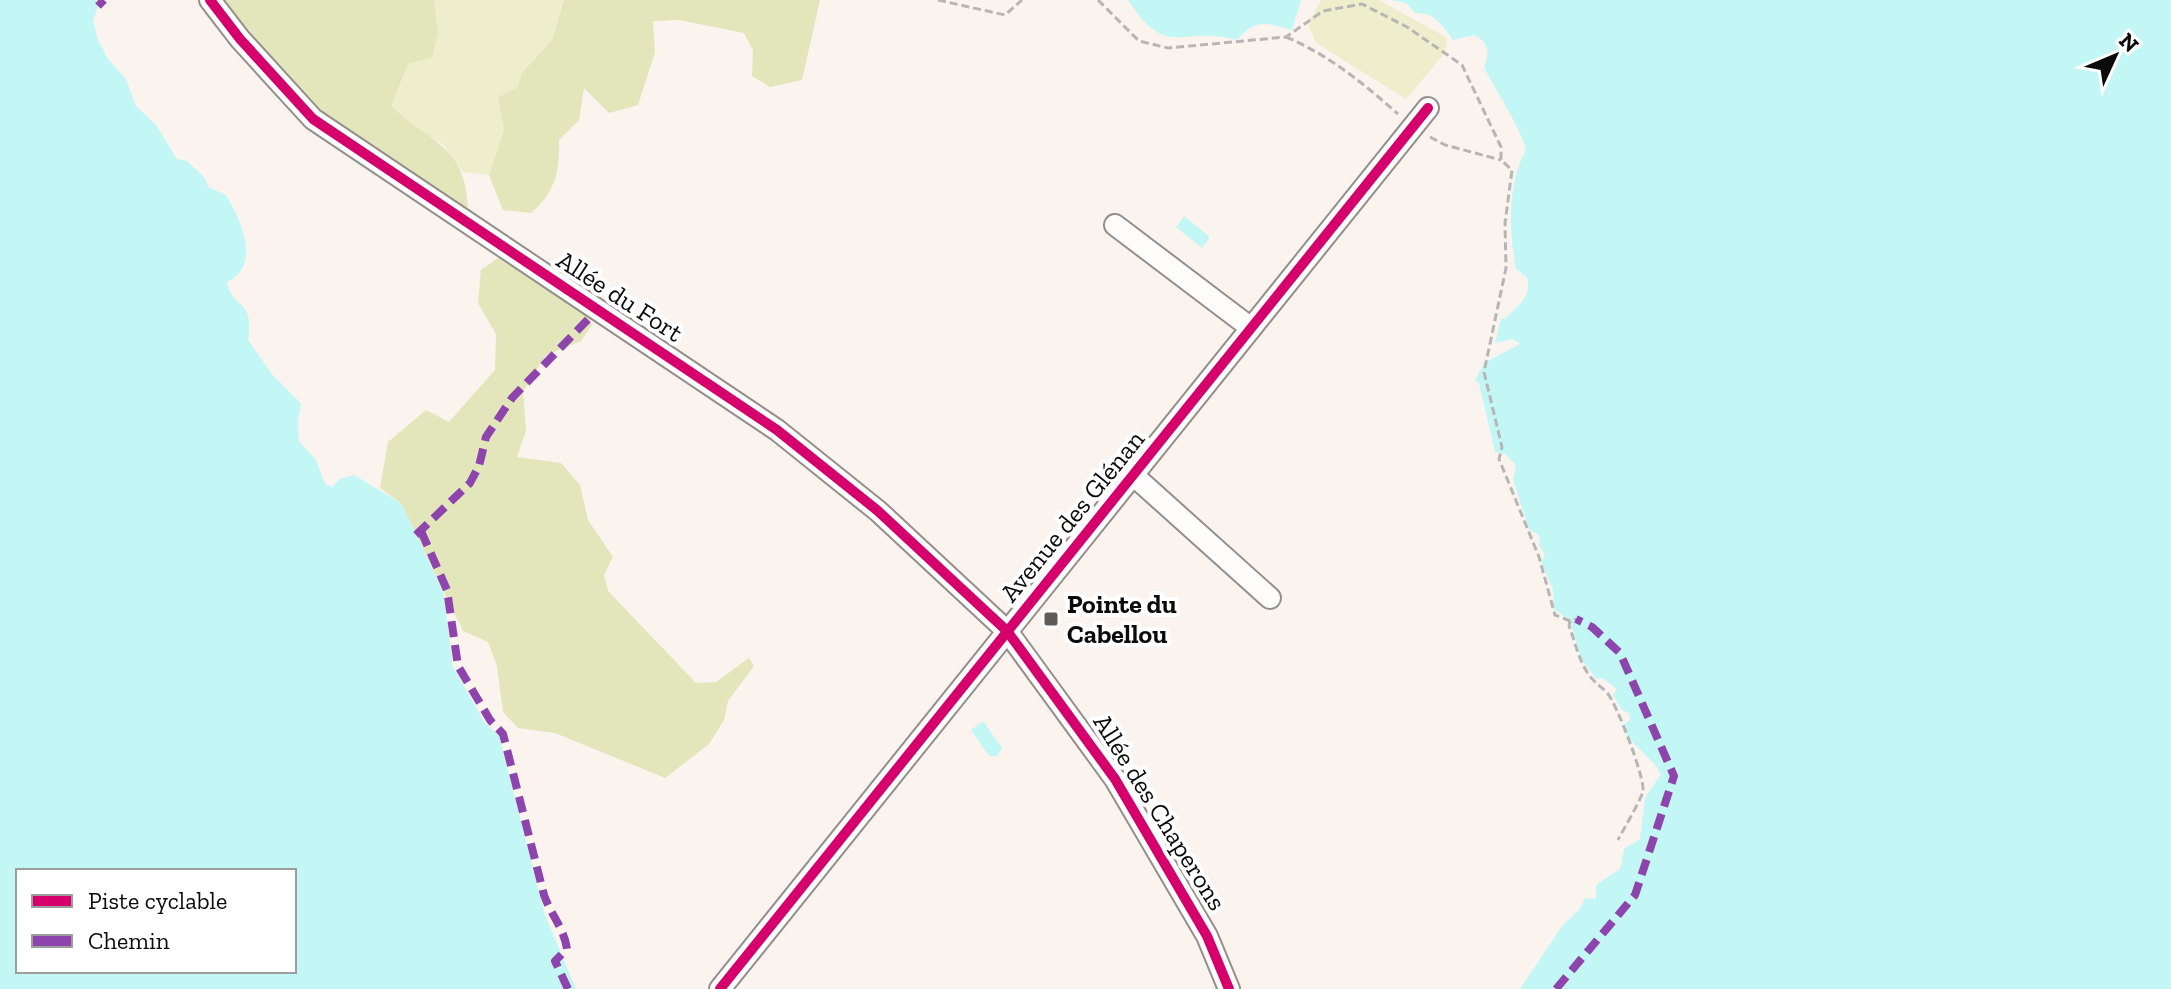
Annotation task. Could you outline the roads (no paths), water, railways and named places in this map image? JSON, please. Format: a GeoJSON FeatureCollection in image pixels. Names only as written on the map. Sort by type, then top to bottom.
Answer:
{"type":"FeatureCollection","features":[{"type":"Feature","properties":{"kind":"street","name":"Allée du Fort"},"geometry":{"type":"LineString","coordinates":[[210,0],[240,39],[313,119],[777,430],[878,511],[1007,631]]}},
{"type":"Feature","properties":{"kind":"street","name":"Avenue des Glénan"},"geometry":{"type":"LineString","coordinates":[[720,989],[1428,108]]}},
{"type":"Feature","properties":{"kind":"street"},"geometry":{"type":"LineString","coordinates":[[1115,225],[1251,328]]}},
{"type":"Feature","properties":{"kind":"street"},"geometry":{"type":"LineString","coordinates":[[1133,475],[1270,598]]}},
{"type":"Feature","properties":{"kind":"street","name":"Allée des Chaperons"},"geometry":{"type":"LineString","coordinates":[[1007,631],[1115,779],[1207,936],[1229,989]]}},
{"type":"Feature","properties":{"kind":"water"},"geometry":{"type":"Polygon","coordinates":[[[0,0],[96,0],[98,7],[93,21],[98,40],[108,59],[126,79],[136,106],[156,125],[177,159],[187,161],[205,178],[208,187],[226,195],[242,229],[246,254],[238,275],[227,282],[233,297],[246,310],[248,340],[272,374],[301,404],[299,441],[316,460],[325,484],[332,487],[340,479],[354,475],[401,503],[443,591],[453,667],[485,723],[499,736],[545,915],[576,989],[0,989],[0,0]]]}},
{"type":"Feature","properties":{"kind":"water"},"geometry":{"type":"Polygon","coordinates":[[[1128,0],[1301,0],[1292,30],[1256,25],[1237,40],[1218,36],[1166,36],[1142,19],[1128,0]]]}},
{"type":"Feature","properties":{"kind":"water"},"geometry":{"type":"Polygon","coordinates":[[[1391,0],[2171,0],[2171,989],[1520,989],[1562,926],[1579,910],[1585,898],[1596,899],[1596,885],[1620,869],[1624,849],[1640,839],[1645,798],[1661,774],[1625,732],[1622,726],[1630,720],[1629,713],[1622,710],[1613,695],[1617,689],[1602,678],[1596,679],[1581,659],[1570,621],[1554,609],[1553,590],[1541,562],[1545,555],[1539,545],[1540,536],[1529,529],[1513,480],[1516,465],[1505,454],[1495,452],[1479,383],[1475,381],[1484,363],[1520,344],[1513,339],[1495,343],[1501,319],[1519,305],[1528,290],[1527,277],[1516,269],[1511,225],[1515,178],[1526,150],[1484,67],[1487,53],[1483,41],[1474,35],[1453,40],[1433,17],[1415,13],[1406,3],[1391,0]]]}},
{"type":"Feature","properties":{"kind":"water"},"geometry":{"type":"Polygon","coordinates":[[[1184,216],[1210,237],[1202,248],[1176,227],[1184,216]]]}},
{"type":"Feature","properties":{"kind":"water"},"geometry":{"type":"Polygon","coordinates":[[[983,721],[1002,748],[997,756],[989,756],[971,730],[983,721]]]}},
{"type":"Feature","properties":{"kind":"place","name":"Pointe du Cabellou"},"geometry":{"type":"Point","coordinates":[1051,619]}}]}
